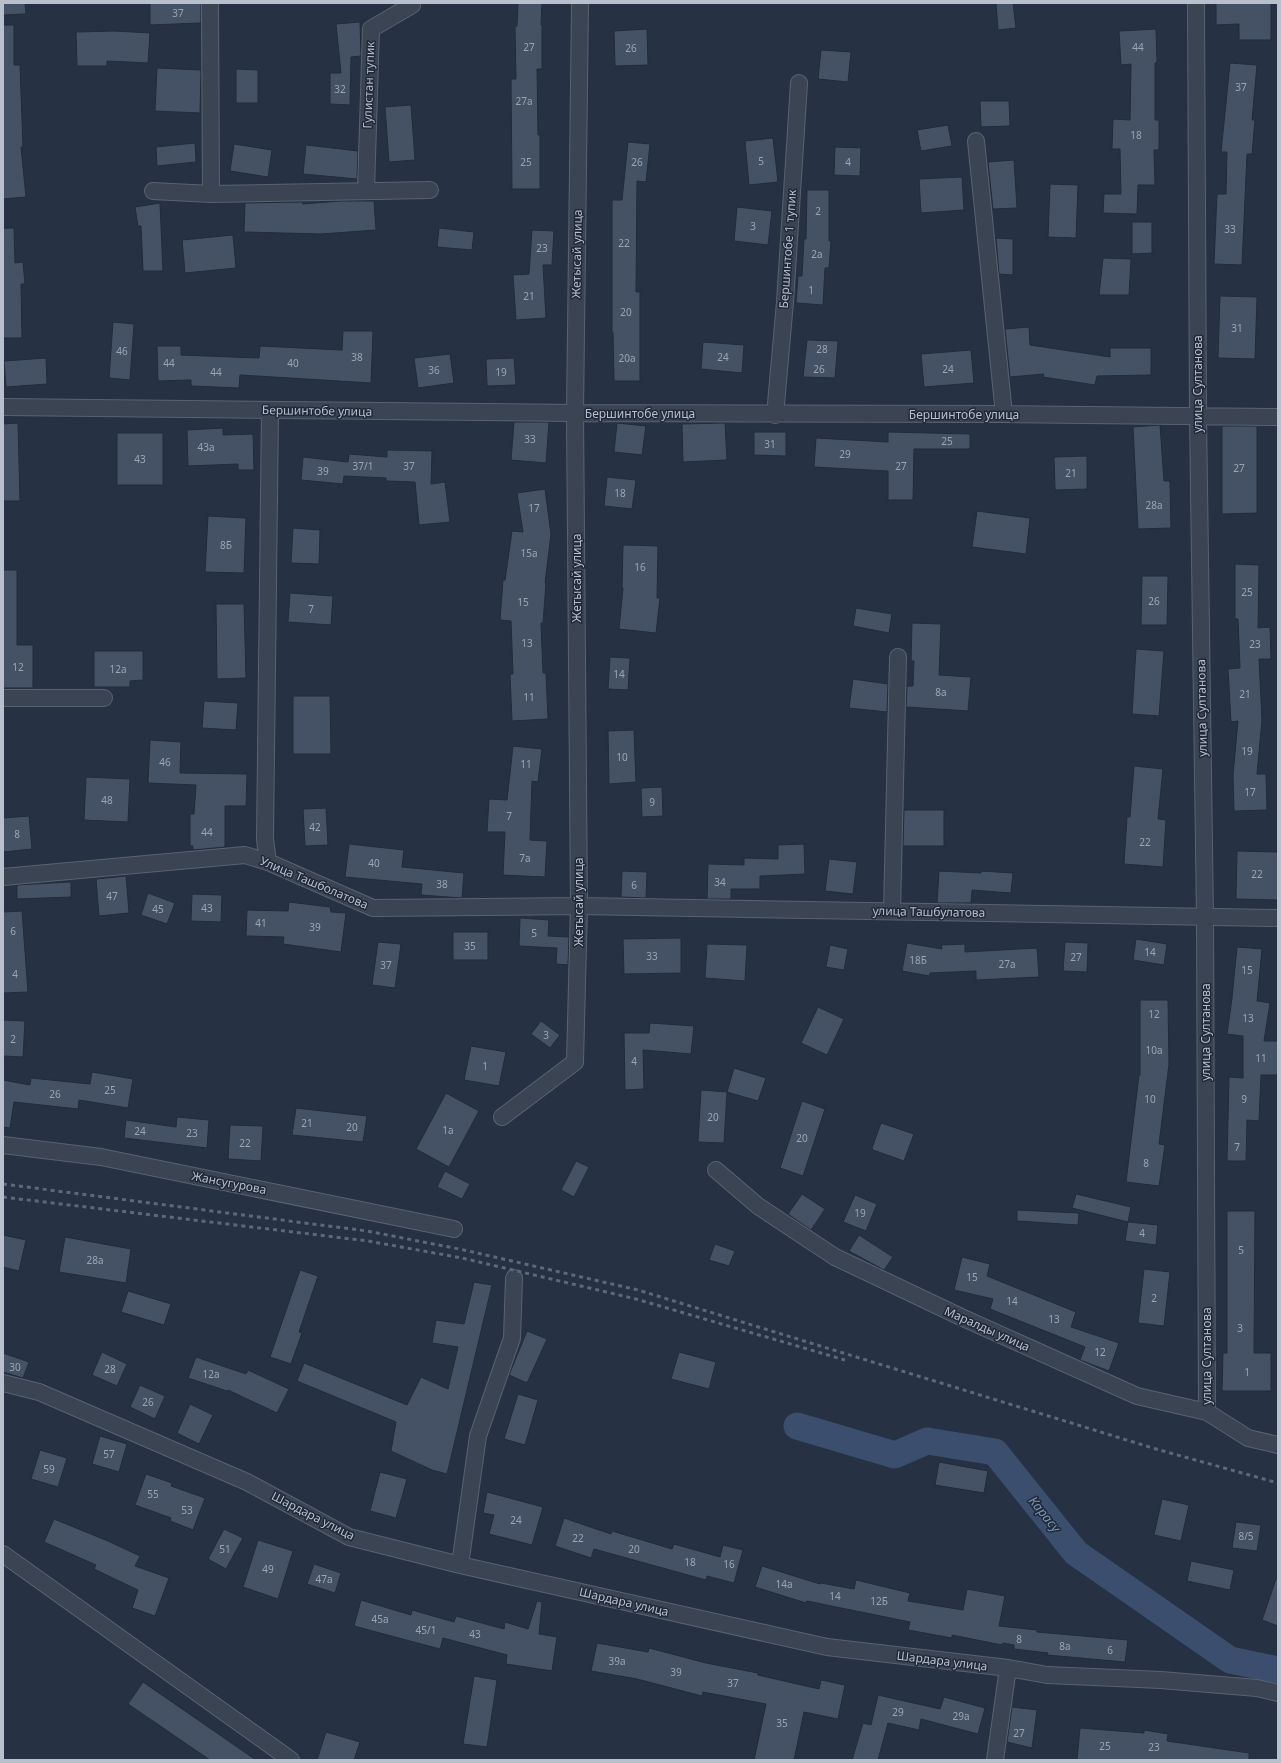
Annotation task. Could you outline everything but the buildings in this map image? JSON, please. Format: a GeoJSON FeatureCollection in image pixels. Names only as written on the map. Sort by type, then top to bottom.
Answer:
{"type":"FeatureCollection","features":[{"type":"Feature","properties":{"kind":"street"},"geometry":{"type":"LineString","coordinates":[[210,3],[211,194]]}},
{"type":"Feature","properties":{"kind":"street","name":"Гулистан тупик"},"geometry":{"type":"LineString","coordinates":[[366,190],[371,29],[412,5],[412,3]]}},
{"type":"Feature","properties":{"kind":"street","name":"Жетысай улица"},"geometry":{"type":"LineString","coordinates":[[502,1117],[575,1062],[579,906],[575,413],[580,3]]}},
{"type":"Feature","properties":{"kind":"street","name":"улица Султанова"},"geometry":{"type":"LineString","coordinates":[[1196,3],[1198,416],[1205,918],[1207,1412]]}},
{"type":"Feature","properties":{"kind":"street","name":"Бершинтобе 1 тупик"},"geometry":{"type":"LineString","coordinates":[[775,415],[785,302],[798,83]]}},
{"type":"Feature","properties":{"kind":"street"},"geometry":{"type":"LineString","coordinates":[[976,140],[1004,414]]}},
{"type":"Feature","properties":{"kind":"street"},"geometry":{"type":"LineString","coordinates":[[153,191],[211,194],[430,190]]}},
{"type":"Feature","properties":{"kind":"street","name":"Бершинтобе улица"},"geometry":{"type":"LineString","coordinates":[[3,407],[775,415],[1004,414],[1278,417]]}},
{"type":"Feature","properties":{"kind":"street"},"geometry":{"type":"LineString","coordinates":[[268,862],[265,839],[270,410]]}},
{"type":"Feature","properties":{"kind":"street"},"geometry":{"type":"LineString","coordinates":[[892,911],[898,657]]}},
{"type":"Feature","properties":{"kind":"street"},"geometry":{"type":"LineString","coordinates":[[3,698],[104,698]]}},
{"type":"Feature","properties":{"kind":"street","name":"Улица Ташболатова"},"geometry":{"type":"LineString","coordinates":[[3,877],[244,855],[268,862],[373,908],[579,906]]}},
{"type":"Feature","properties":{"kind":"street","name":"улица Ташбулатова"},"geometry":{"type":"LineString","coordinates":[[579,906],[1205,918],[1278,918]]}},
{"type":"Feature","properties":{"kind":"street","name":"Жансугурова"},"geometry":{"type":"LineString","coordinates":[[3,1145],[101,1158],[454,1229]]}},
{"type":"Feature","properties":{"kind":"street","name":"Маралды улица"},"geometry":{"type":"LineString","coordinates":[[716,1170],[758,1206],[835,1257],[961,1317],[1137,1396],[1207,1412],[1248,1438],[1278,1445]]}},
{"type":"Feature","properties":{"kind":"street"},"geometry":{"type":"LineString","coordinates":[[460,1565],[478,1436],[512,1338],[514,1278]]}},
{"type":"Feature","properties":{"kind":"street","name":"Шардара улица"},"geometry":{"type":"LineString","coordinates":[[3,1383],[39,1392],[247,1482],[349,1537],[460,1565],[827,1647],[1008,1668],[1047,1675],[1161,1680],[1257,1688],[1278,1693]]}},
{"type":"Feature","properties":{"kind":"street"},"geometry":{"type":"LineString","coordinates":[[3,1554],[290,1760]]}},
{"type":"Feature","properties":{"kind":"street"},"geometry":{"type":"LineString","coordinates":[[995,1760],[1008,1668]]}},
{"type":"Feature","properties":{"kind":"waterway","name":"Карасу"},"geometry":{"type":"LineString","coordinates":[[797,1426],[895,1455],[927,1441],[995,1452],[1076,1553],[1230,1660],[1278,1670]]}},
{"type":"Feature","properties":{"kind":"railway"},"geometry":{"type":"LineString","coordinates":[[3,1184],[367,1231],[464,1250],[638,1290],[1156,1449],[1278,1483]]}},
{"type":"Feature","properties":{"kind":"railway"},"geometry":{"type":"LineString","coordinates":[[3,1197],[368,1241],[462,1258],[636,1299],[845,1360]]}}]}
